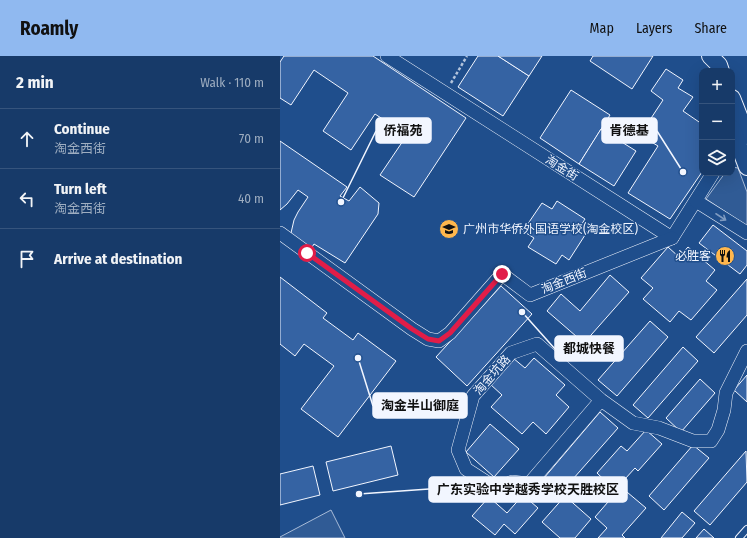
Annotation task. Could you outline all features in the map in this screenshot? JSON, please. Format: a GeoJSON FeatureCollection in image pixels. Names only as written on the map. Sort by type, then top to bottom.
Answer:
{"type":"FeatureCollection","features":[{"type":"Feature","properties":{"kind":"street","name":"淘金街"},"geometry":{"type":"LineString","coordinates":[[387,56],[672,238]]}},
{"type":"Feature","properties":{"kind":"street"},"geometry":{"type":"LineString","coordinates":[[704,56],[707,68]]}},
{"type":"Feature","properties":{"kind":"street"},"geometry":{"type":"LineString","coordinates":[[710,56],[720,68]]}},
{"type":"Feature","properties":{"kind":"street"},"geometry":{"type":"LineString","coordinates":[[733,104],[738,134],[747,167]]}},
{"type":"Feature","properties":{"kind":"street"},"geometry":{"type":"LineString","coordinates":[[672,238],[711,176]]}},
{"type":"Feature","properties":{"kind":"street"},"geometry":{"type":"LineString","coordinates":[[696,201],[747,233]]}},
{"type":"Feature","properties":{"kind":"street","name":"淘金西街"},"geometry":{"type":"LineString","coordinates":[[280,233],[412,329],[428,339],[439,341],[450,333],[502,274],[530,294],[672,238]]}},
{"type":"Feature","properties":{"kind":"street","name":"淘金坑路"},"geometry":{"type":"LineString","coordinates":[[601,400],[529,484],[512,482],[497,490],[466,468],[458,450],[472,396],[511,353],[537,344],[601,400],[633,423],[659,428],[693,441],[712,441],[718,430],[724,410],[726,393],[747,351]]}},
{"type":"Feature","properties":{"kind":"lane"},"geometry":{"type":"LineString","coordinates":[[739,538],[747,529]]}},
{"type":"Feature","properties":{"kind":"path"},"geometry":{"type":"LineString","coordinates":[[444,93],[467,56]]}},
{"type":"Feature","properties":{"kind":"shaded area"},"geometry":{"type":"Polygon","coordinates":[[[735,168],[738,168],[747,192],[747,226],[706,199],[723,176],[735,176],[735,168]]]}},
{"type":"Feature","properties":{"kind":"shaded area"},"geometry":{"type":"Polygon","coordinates":[[[331,510],[345,538],[280,538],[280,537],[331,510]]]}},
{"type":"Feature","properties":{"kind":"building"},"geometry":{"type":"Polygon","coordinates":[[[284,56],[373,56],[466,118],[414,197],[380,175],[407,135],[375,114],[351,150],[323,131],[348,93],[314,70],[291,105],[280,98],[280,62],[284,56]]]}},
{"type":"Feature","properties":{"kind":"building"},"geometry":{"type":"Polygon","coordinates":[[[478,56],[498,56],[529,76],[503,116],[458,87],[478,56]]]}},
{"type":"Feature","properties":{"kind":"building"},"geometry":{"type":"Polygon","coordinates":[[[498,56],[542,56],[529,76],[498,56]]]}},
{"type":"Feature","properties":{"kind":"building"},"geometry":{"type":"Polygon","coordinates":[[[593,56],[653,56],[632,89],[590,61],[593,56]]]}},
{"type":"Feature","properties":{"kind":"building"},"geometry":{"type":"Polygon","coordinates":[[[666,69],[683,80],[678,88],[693,97],[683,111],[699,122],[699,176],[670,219],[628,193],[658,146],[640,135],[663,100],[651,91],[666,69]]]}},
{"type":"Feature","properties":{"kind":"building"},"geometry":{"type":"Polygon","coordinates":[[[571,90],[610,115],[579,164],[540,138],[571,90]]]}},
{"type":"Feature","properties":{"kind":"building"},"geometry":{"type":"Polygon","coordinates":[[[601,129],[636,151],[614,186],[579,164],[601,129]]]}},
{"type":"Feature","properties":{"kind":"building"},"geometry":{"type":"Polygon","coordinates":[[[280,141],[347,187],[340,196],[349,201],[360,187],[379,203],[378,214],[345,263],[314,244],[311,249],[294,237],[291,233],[294,220],[308,197],[298,190],[280,210],[280,141]]]}},
{"type":"Feature","properties":{"kind":"building"},"geometry":{"type":"Polygon","coordinates":[[[557,201],[585,219],[580,227],[587,232],[569,260],[562,255],[556,264],[528,247],[534,238],[523,231],[542,203],[552,209],[557,201]]]}},
{"type":"Feature","properties":{"kind":"building"},"geometry":{"type":"Polygon","coordinates":[[[713,225],[747,251],[747,265],[740,274],[699,243],[713,225]]]}},
{"type":"Feature","properties":{"kind":"building"},"geometry":{"type":"Polygon","coordinates":[[[668,247],[679,257],[688,247],[715,270],[706,281],[717,290],[691,320],[679,311],[670,322],[643,299],[653,288],[641,278],[668,247]]]}},
{"type":"Feature","properties":{"kind":"building"},"geometry":{"type":"Polygon","coordinates":[[[610,275],[629,292],[584,343],[547,311],[561,294],[580,311],[610,275]]]}},
{"type":"Feature","properties":{"kind":"building"},"geometry":{"type":"Polygon","coordinates":[[[280,277],[327,313],[323,318],[353,340],[358,333],[396,361],[338,437],[301,409],[334,366],[304,344],[295,356],[280,344],[280,277]]]}},
{"type":"Feature","properties":{"kind":"building"},"geometry":{"type":"Polygon","coordinates":[[[747,279],[747,315],[714,353],[696,337],[747,279]]]}},
{"type":"Feature","properties":{"kind":"building"},"geometry":{"type":"Polygon","coordinates":[[[501,286],[532,314],[467,386],[436,357],[501,286]]]}},
{"type":"Feature","properties":{"kind":"building"},"geometry":{"type":"Polygon","coordinates":[[[650,321],[668,337],[617,396],[598,380],[650,321]]]}},
{"type":"Feature","properties":{"kind":"building"},"geometry":{"type":"Polygon","coordinates":[[[683,347],[698,361],[648,418],[633,405],[683,347]]]}},
{"type":"Feature","properties":{"kind":"building"},"geometry":{"type":"Polygon","coordinates":[[[513,358],[525,368],[534,358],[565,385],[556,395],[569,407],[546,434],[533,422],[522,434],[491,407],[502,395],[490,384],[513,358]]]}},
{"type":"Feature","properties":{"kind":"building"},"geometry":{"type":"Polygon","coordinates":[[[747,375],[747,402],[734,390],[747,375]]]}},
{"type":"Feature","properties":{"kind":"building"},"geometry":{"type":"Polygon","coordinates":[[[700,379],[715,393],[681,432],[666,418],[700,379]]]}},
{"type":"Feature","properties":{"kind":"building"},"geometry":{"type":"Polygon","coordinates":[[[600,412],[618,428],[565,488],[560,483],[549,495],[538,485],[600,412]]]}},
{"type":"Feature","properties":{"kind":"building"},"geometry":{"type":"Polygon","coordinates":[[[490,424],[519,449],[494,477],[466,452],[490,424]]]}},
{"type":"Feature","properties":{"kind":"building"},"geometry":{"type":"Polygon","coordinates":[[[646,430],[662,444],[638,471],[635,468],[615,490],[597,473],[621,446],[627,451],[646,430]]]}},
{"type":"Feature","properties":{"kind":"building"},"geometry":{"type":"Polygon","coordinates":[[[693,445],[709,458],[664,510],[649,496],[693,445]]]}},
{"type":"Feature","properties":{"kind":"building"},"geometry":{"type":"Polygon","coordinates":[[[391,446],[398,475],[333,491],[326,462],[391,446]]]}},
{"type":"Feature","properties":{"kind":"building"},"geometry":{"type":"Polygon","coordinates":[[[746,451],[747,482],[710,525],[694,511],[746,451]]]}},
{"type":"Feature","properties":{"kind":"building"},"geometry":{"type":"Polygon","coordinates":[[[313,466],[320,495],[280,505],[280,474],[313,466]]]}},
{"type":"Feature","properties":{"kind":"building"},"geometry":{"type":"Polygon","coordinates":[[[621,487],[646,508],[622,535],[625,538],[598,538],[607,528],[595,517],[621,487]]]}},
{"type":"Feature","properties":{"kind":"building"},"geometry":{"type":"Polygon","coordinates":[[[523,495],[538,508],[515,534],[504,524],[495,535],[472,516],[489,497],[507,513],[523,495]]]}},
{"type":"Feature","properties":{"kind":"building"},"geometry":{"type":"Polygon","coordinates":[[[565,496],[591,519],[575,538],[560,538],[542,522],[565,496]]]}},
{"type":"Feature","properties":{"kind":"building"},"geometry":{"type":"Polygon","coordinates":[[[682,512],[695,523],[682,538],[661,538],[682,512]]]}},
{"type":"Feature","properties":{"kind":"building"},"geometry":{"type":"Polygon","coordinates":[[[704,529],[714,538],[696,538],[704,529]]]}},
{"type":"Feature","properties":{"kind":"place","name":"肯德基"},"geometry":{"type":"Point","coordinates":[683,172]}},
{"type":"Feature","properties":{"kind":"place","name":"侨福苑"},"geometry":{"type":"Point","coordinates":[341,202]}},
{"type":"Feature","properties":{"kind":"place","name":"广州市华侨外国语学校(淘金校区)"},"geometry":{"type":"Point","coordinates":[449,229]}},
{"type":"Feature","properties":{"kind":"place","name":"必胜客"},"geometry":{"type":"Point","coordinates":[725,256]}},
{"type":"Feature","properties":{"kind":"place","name":"都城快餐"},"geometry":{"type":"Point","coordinates":[522,312]}},
{"type":"Feature","properties":{"kind":"place","name":"淘金半山御庭"},"geometry":{"type":"Point","coordinates":[358,358]}},
{"type":"Feature","properties":{"kind":"place","name":"广东实验中学越秀学校天胜校区"},"geometry":{"type":"Point","coordinates":[359,494]}},
{"type":"Feature","properties":{"kind":"route"},"geometry":{"type":"LineString","coordinates":[[307,253],[412,329],[428,339],[439,341],[450,333],[502,274]]}}]}
